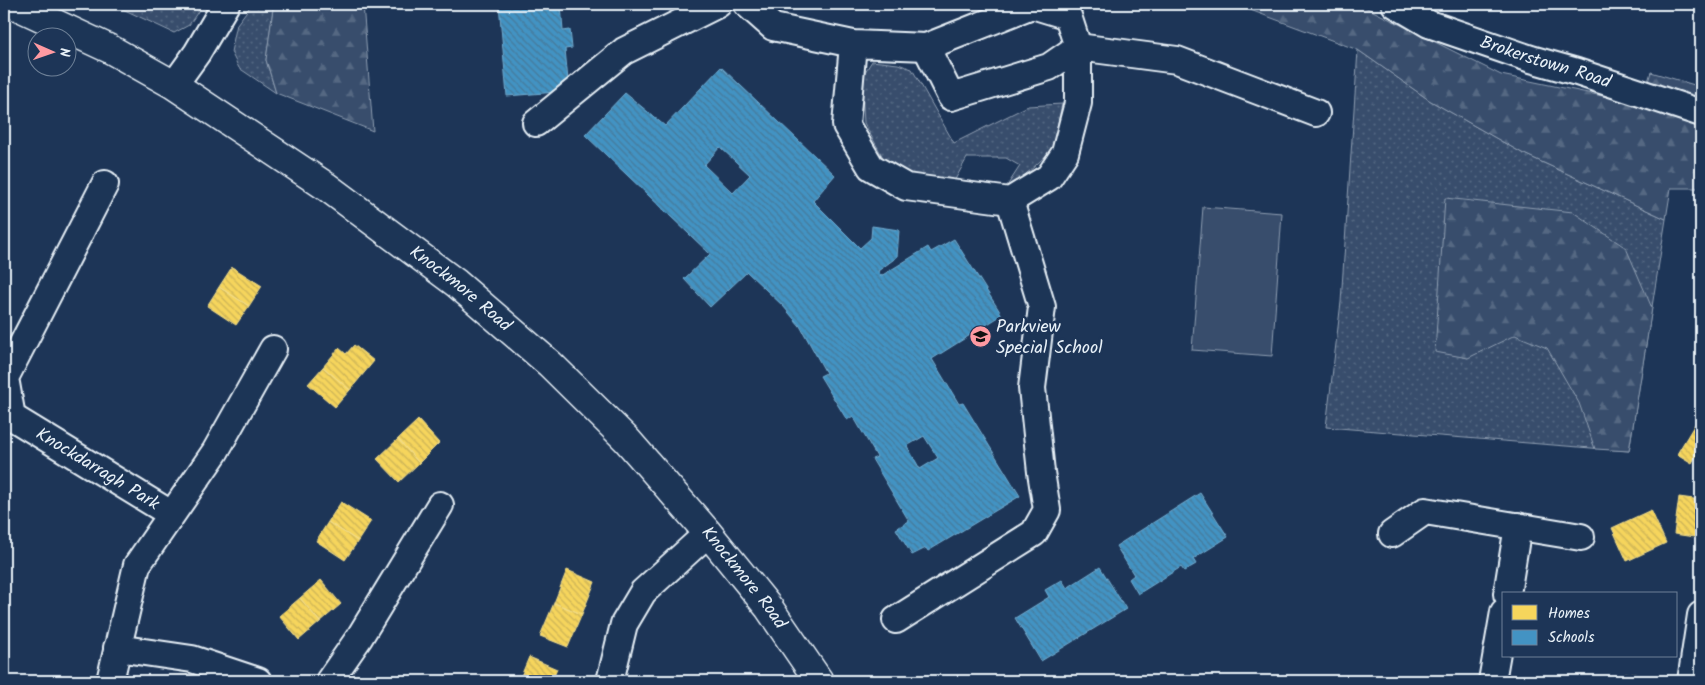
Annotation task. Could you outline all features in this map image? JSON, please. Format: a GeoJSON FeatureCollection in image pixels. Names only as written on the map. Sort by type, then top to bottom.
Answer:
{"type":"FeatureCollection","features":[{"type":"Feature","properties":{"kind":"main road","name":"Knockmore Road"},"geometry":{"type":"LineString","coordinates":[[13,4],[110,49],[174,85],[327,187],[463,289],[550,364],[613,426],[708,534],[769,608],[819,681]]}},
{"type":"Feature","properties":{"kind":"street"},"geometry":{"type":"LineString","coordinates":[[174,85],[197,53],[226,4]]}},
{"type":"Feature","properties":{"kind":"street"},"geometry":{"type":"LineString","coordinates":[[536,123],[624,51],[718,4]]}},
{"type":"Feature","properties":{"kind":"street"},"geometry":{"type":"LineString","coordinates":[[747,4],[773,27],[852,44],[926,47],[1032,5],[1068,16],[1078,47],[1078,103],[1065,153],[1049,177],[1010,202],[906,187],[871,168],[846,125],[852,44]]}},
{"type":"Feature","properties":{"kind":"street","name":"Brokerstown Road"},"geometry":{"type":"LineString","coordinates":[[1395,4],[1428,24],[1701,113]]}},
{"type":"Feature","properties":{"kind":"street"},"geometry":{"type":"LineString","coordinates":[[926,47],[951,97],[1050,66],[1078,47],[1177,60],[1316,113]]}},
{"type":"Feature","properties":{"kind":"street","name":"Knockdarragh Park"},"geometry":{"type":"LineString","coordinates":[[106,184],[6,378],[12,417],[171,514]]}},
{"type":"Feature","properties":{"kind":"street"},"geometry":{"type":"LineString","coordinates":[[896,620],[1034,534],[1048,510],[1041,472],[1032,388],[1042,308],[1010,202]]}},
{"type":"Feature","properties":{"kind":"street","name":"Knockdarragh Park"},"geometry":{"type":"LineString","coordinates":[[110,681],[137,565],[215,452],[273,349]]}},
{"type":"Feature","properties":{"kind":"street"},"geometry":{"type":"LineString","coordinates":[[329,681],[359,638],[440,505]]}},
{"type":"Feature","properties":{"kind":"street"},"geometry":{"type":"LineString","coordinates":[[1392,534],[1426,511],[1581,537]]}},
{"type":"Feature","properties":{"kind":"street"},"geometry":{"type":"LineString","coordinates":[[1507,592],[1518,526]]}},
{"type":"Feature","properties":{"kind":"street"},"geometry":{"type":"LineString","coordinates":[[610,681],[624,624],[643,592],[708,534]]}},
{"type":"Feature","properties":{"kind":"street"},"geometry":{"type":"LineString","coordinates":[[1691,681],[1701,615]]}},
{"type":"Feature","properties":{"kind":"street"},"geometry":{"type":"LineString","coordinates":[[1492,681],[1502,624]]}},
{"type":"Feature","properties":{"kind":"street"},"geometry":{"type":"LineString","coordinates":[[117,648],[192,659],[258,681]]}},
{"type":"Feature","properties":{"kind":"green space"},"geometry":{"type":"Polygon","coordinates":[[[112,4],[203,4],[189,25],[174,33],[112,4]]]}},
{"type":"Feature","properties":{"kind":"green space"},"geometry":{"type":"Polygon","coordinates":[[[252,4],[277,4],[273,9],[266,60],[276,93],[239,68],[231,52],[237,24],[252,4]]]}},
{"type":"Feature","properties":{"kind":"green space"},"geometry":{"type":"Polygon","coordinates":[[[277,4],[363,4],[373,131],[276,93],[266,60],[273,9],[277,4]]]}},
{"type":"Feature","properties":{"kind":"green space"},"geometry":{"type":"Polygon","coordinates":[[[1234,4],[1359,4],[1501,75],[1641,104],[1651,72],[1701,87],[1701,188],[1671,188],[1666,219],[1522,153],[1429,100],[1358,50],[1234,4]]]}},
{"type":"Feature","properties":{"kind":"green space"},"geometry":{"type":"Polygon","coordinates":[[[1358,50],[1429,100],[1522,153],[1666,219],[1629,451],[1326,427],[1341,302],[1358,50]]]}},
{"type":"Feature","properties":{"kind":"green space"},"geometry":{"type":"Polygon","coordinates":[[[872,61],[898,64],[912,69],[954,143],[1028,106],[1062,104],[1052,150],[1022,178],[1007,186],[1020,166],[1006,158],[967,158],[952,185],[912,179],[885,161],[864,123],[862,90],[865,72],[872,61]]]}},
{"type":"Feature","properties":{"kind":"green space"},"geometry":{"type":"Polygon","coordinates":[[[1445,198],[1573,212],[1626,248],[1652,308],[1629,451],[1595,449],[1579,403],[1547,348],[1515,335],[1468,358],[1435,352],[1445,198]]]}},
{"type":"Feature","properties":{"kind":"green space"},"geometry":{"type":"Polygon","coordinates":[[[1203,207],[1282,213],[1272,356],[1192,350],[1203,207]]]}},
{"type":"Feature","properties":{"kind":"building: Homes"},"geometry":{"type":"Polygon","coordinates":[[[232,267],[262,286],[249,306],[219,287],[232,267]]]}},
{"type":"Feature","properties":{"kind":"building: Homes"},"geometry":{"type":"Polygon","coordinates":[[[219,287],[249,306],[236,325],[207,306],[219,287]]]}},
{"type":"Feature","properties":{"kind":"building: Homes"},"geometry":{"type":"Polygon","coordinates":[[[354,345],[374,361],[350,390],[323,367],[339,348],[346,354],[354,345]]]}},
{"type":"Feature","properties":{"kind":"building: Homes"},"geometry":{"type":"Polygon","coordinates":[[[323,367],[350,390],[335,407],[308,384],[323,367]]]}},
{"type":"Feature","properties":{"kind":"building: Homes"},"geometry":{"type":"Polygon","coordinates":[[[1701,414],[1701,453],[1699,451],[1692,463],[1677,454],[1701,414]]]}},
{"type":"Feature","properties":{"kind":"building: Homes"},"geometry":{"type":"Polygon","coordinates":[[[418,420],[439,443],[419,463],[398,439],[418,420]]]}},
{"type":"Feature","properties":{"kind":"building: Homes"},"geometry":{"type":"Polygon","coordinates":[[[398,439],[419,463],[399,482],[377,459],[398,439]]]}},
{"type":"Feature","properties":{"kind":"building: Homes"},"geometry":{"type":"Polygon","coordinates":[[[1679,497],[1701,500],[1701,538],[1674,534],[1679,497]]]}},
{"type":"Feature","properties":{"kind":"building: Homes"},"geometry":{"type":"Polygon","coordinates":[[[341,502],[371,521],[358,541],[328,522],[341,502]]]}},
{"type":"Feature","properties":{"kind":"building: Homes"},"geometry":{"type":"Polygon","coordinates":[[[1651,510],[1666,543],[1627,561],[1612,528],[1651,510]]]}},
{"type":"Feature","properties":{"kind":"building: Homes"},"geometry":{"type":"Polygon","coordinates":[[[328,522],[358,541],[345,560],[316,541],[328,522]]]}},
{"type":"Feature","properties":{"kind":"building: Homes"},"geometry":{"type":"Polygon","coordinates":[[[567,570],[595,582],[582,614],[554,603],[567,570]]]}},
{"type":"Feature","properties":{"kind":"building: Homes"},"geometry":{"type":"Polygon","coordinates":[[[321,580],[341,604],[320,622],[300,598],[321,580]]]}},
{"type":"Feature","properties":{"kind":"building: Homes"},"geometry":{"type":"Polygon","coordinates":[[[300,598],[320,622],[299,640],[279,616],[300,598]]]}},
{"type":"Feature","properties":{"kind":"building: Homes"},"geometry":{"type":"Polygon","coordinates":[[[554,603],[582,614],[568,647],[540,636],[554,603]]]}},
{"type":"Feature","properties":{"kind":"building: Homes"},"geometry":{"type":"Polygon","coordinates":[[[529,657],[557,669],[552,681],[519,681],[529,657]]]}},
{"type":"Feature","properties":{"kind":"building: Homes"},"geometry":{"type":"Polygon","coordinates":[[[1625,673],[1658,677],[1657,681],[1624,681],[1625,673]]]}},
{"type":"Feature","properties":{"kind":"building: Schools"},"geometry":{"type":"Polygon","coordinates":[[[499,4],[561,4],[563,31],[570,30],[572,48],[565,49],[569,91],[507,96],[499,4]]]}},
{"type":"Feature","properties":{"kind":"building: Schools"},"geometry":{"type":"Polygon","coordinates":[[[721,67],[835,175],[813,201],[860,248],[871,238],[872,226],[899,230],[897,257],[878,271],[881,276],[928,247],[931,252],[954,239],[1002,315],[932,359],[959,404],[963,403],[1020,496],[928,551],[926,548],[912,555],[896,529],[909,521],[872,459],[877,457],[853,416],[847,420],[820,376],[826,373],[800,326],[783,306],[747,272],[710,307],[684,279],[710,254],[585,135],[625,93],[665,126],[721,67]],[[720,147],[704,165],[733,193],[750,175],[720,147]],[[924,436],[907,446],[920,469],[938,458],[924,436]]]}},
{"type":"Feature","properties":{"kind":"building: Schools"},"geometry":{"type":"Polygon","coordinates":[[[1200,493],[1228,537],[1193,559],[1196,564],[1184,571],[1181,567],[1138,594],[1129,579],[1134,575],[1116,546],[1200,493]]]}},
{"type":"Feature","properties":{"kind":"building: Schools"},"geometry":{"type":"Polygon","coordinates":[[[1100,567],[1126,609],[1041,661],[1015,618],[1049,597],[1045,590],[1062,580],[1067,588],[1100,567]]]}},
{"type":"Feature","properties":{"kind":"place","name":"Parkview Special School"},"geometry":{"type":"Point","coordinates":[980,337]}}]}
